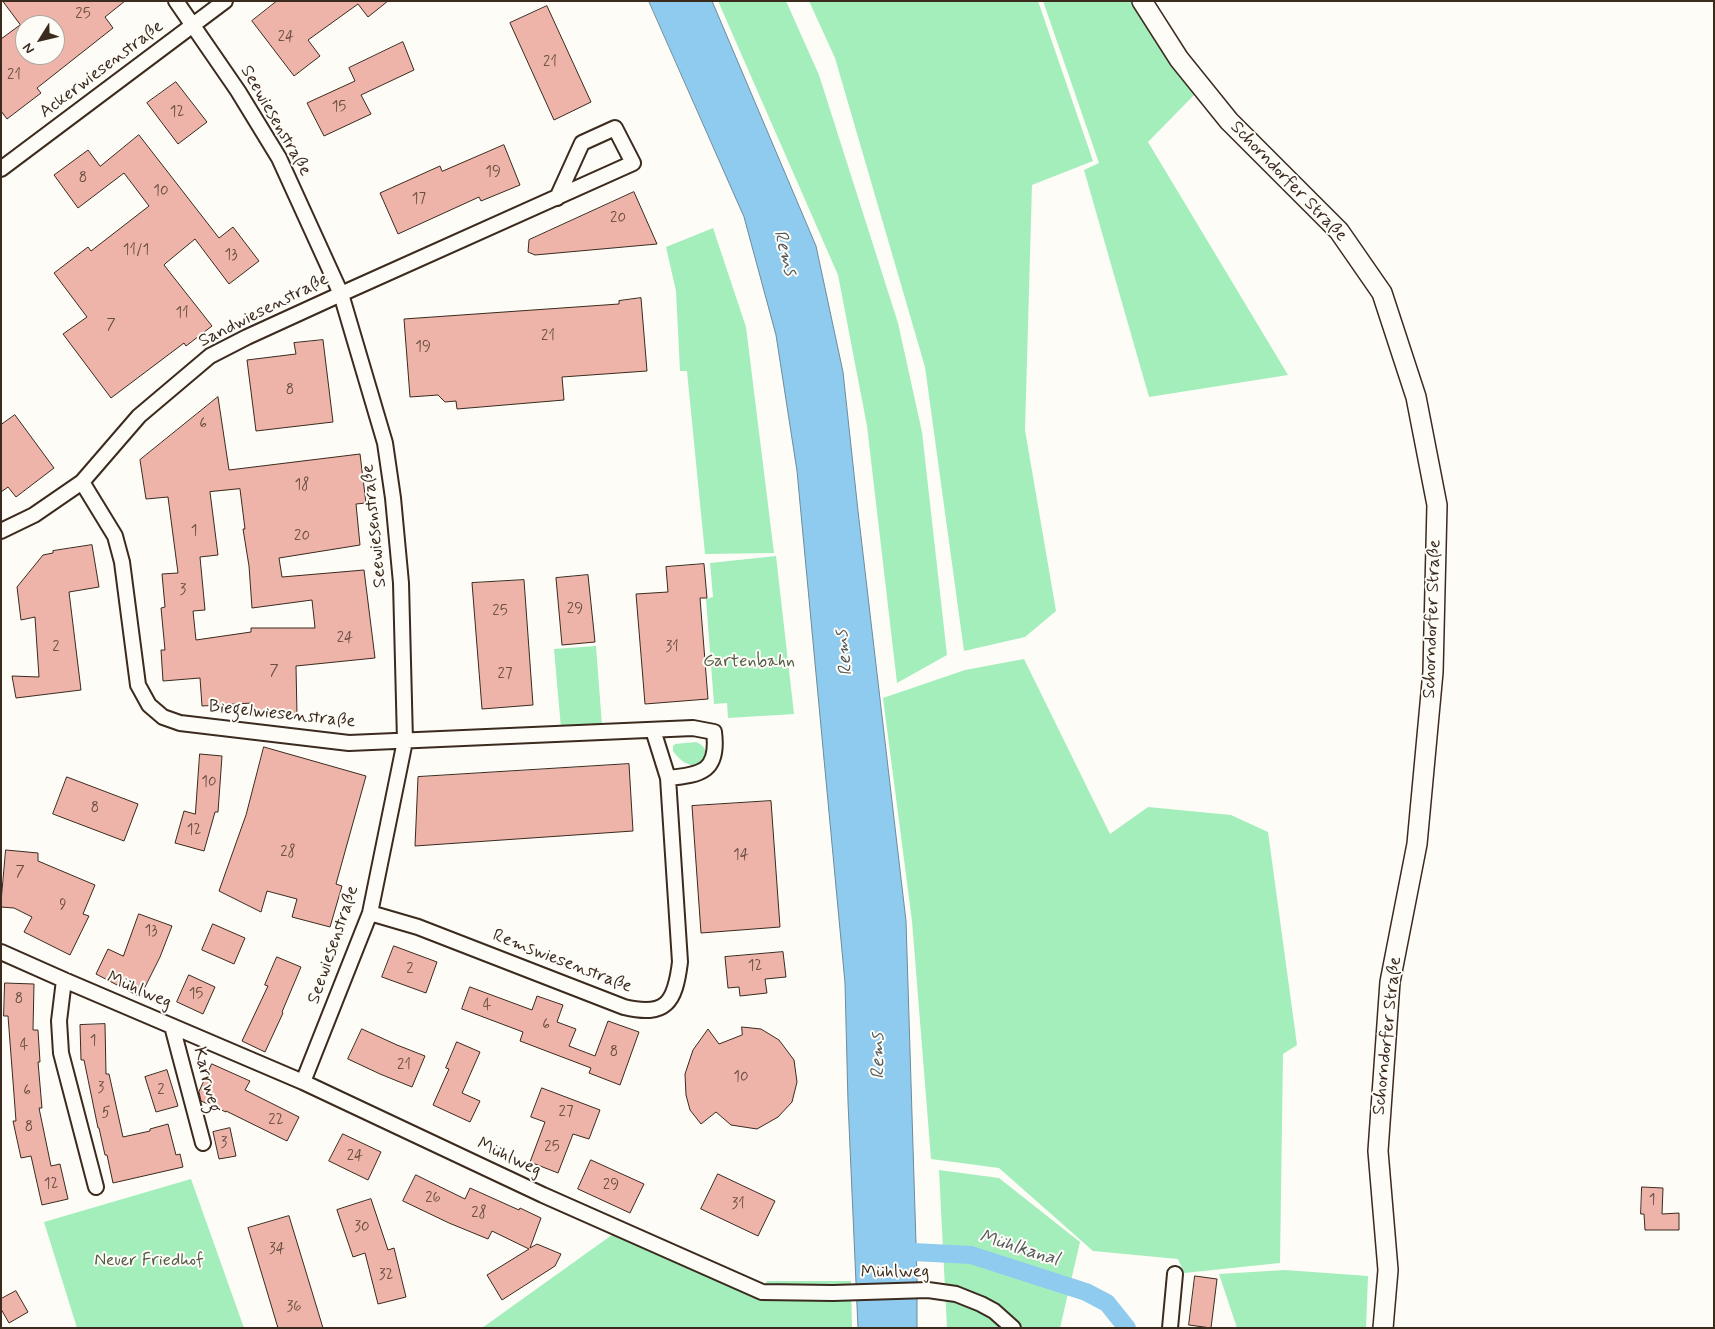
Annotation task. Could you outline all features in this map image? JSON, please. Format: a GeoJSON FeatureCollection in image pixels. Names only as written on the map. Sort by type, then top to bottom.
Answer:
{"type":"FeatureCollection","features":[{"type":"Feature","properties":{"kind":"main road","name":"Schorndorfer Straße"},"geometry":{"type":"LineString","coordinates":[[1142,1],[1179,58],[1229,120],[1339,231],[1382,293],[1416,397],[1436,505],[1432,690],[1417,844],[1390,982],[1378,1151],[1388,1270],[1383,1328]]}},
{"type":"Feature","properties":{"kind":"street","name":"Seewiesenstraße"},"geometry":{"type":"LineString","coordinates":[[176,1],[238,91],[279,158],[341,294],[385,443],[393,498],[401,583],[405,741],[370,913],[303,1082]]}},
{"type":"Feature","properties":{"kind":"street","name":"Ackerwiesenstraße"},"geometry":{"type":"LineString","coordinates":[[1,169],[225,1]]}},
{"type":"Feature","properties":{"kind":"street","name":"Sandwiesenstraße"},"geometry":{"type":"LineString","coordinates":[[1,531],[34,515],[82,482],[140,416],[210,356],[341,294],[557,198],[633,163],[615,128],[582,143],[557,198]]}},
{"type":"Feature","properties":{"kind":"street","name":"Biegelwiesenstraße"},"geometry":{"type":"LineString","coordinates":[[82,482],[115,536],[122,562],[138,685],[149,705],[163,717],[180,723],[348,743],[693,728],[714,732],[716,748],[707,768],[693,776],[668,778]]}},
{"type":"Feature","properties":{"kind":"street"},"geometry":{"type":"LineString","coordinates":[[653,730],[668,778]]}},
{"type":"Feature","properties":{"kind":"street","name":"Remswiesenstraße"},"geometry":{"type":"LineString","coordinates":[[370,913],[418,927],[624,1007],[640,1011],[658,1010],[670,999],[677,985],[680,962],[668,778]]}},
{"type":"Feature","properties":{"kind":"street","name":"Mühlweg"},"geometry":{"type":"LineString","coordinates":[[1,952],[303,1082],[543,1195],[762,1292],[852,1293],[928,1290],[966,1298],[994,1311],[1013,1328]]}},
{"type":"Feature","properties":{"kind":"street"},"geometry":{"type":"LineString","coordinates":[[64,980],[59,1021],[61,1053],[96,1186]]}},
{"type":"Feature","properties":{"kind":"street","name":"Karrweg"},"geometry":{"type":"LineString","coordinates":[[172,1026],[203,1143]]}},
{"type":"Feature","properties":{"kind":"street"},"geometry":{"type":"LineString","coordinates":[[1170,1328],[1175,1274]]}},
{"type":"Feature","properties":{"kind":"green space"},"geometry":{"type":"Polygon","coordinates":[[[718,1],[786,1],[819,75],[898,323],[922,432],[947,655],[897,683],[867,426],[838,275],[718,1]]]}},
{"type":"Feature","properties":{"kind":"green space"},"geometry":{"type":"Polygon","coordinates":[[[809,1],[1038,1],[1093,161],[1032,185],[1025,430],[1056,611],[1025,637],[964,651],[925,367],[835,58],[809,1]]]}},
{"type":"Feature","properties":{"kind":"green space"},"geometry":{"type":"Polygon","coordinates":[[[1043,1],[1144,1],[1195,94],[1148,142],[1288,375],[1149,397],[1084,170],[1099,163],[1043,1]]]}},
{"type":"Feature","properties":{"kind":"green space"},"geometry":{"type":"Polygon","coordinates":[[[713,228],[746,327],[774,553],[705,554],[687,371],[680,371],[676,291],[666,247],[713,228]]]}},
{"type":"Feature","properties":{"kind":"green space","name":"Gartenbahn"},"geometry":{"type":"Polygon","coordinates":[[[776,556],[794,714],[728,718],[727,703],[714,704],[706,599],[713,597],[710,563],[776,556]]]}},
{"type":"Feature","properties":{"kind":"green space"},"geometry":{"type":"Polygon","coordinates":[[[596,646],[602,725],[561,728],[554,649],[596,646]]]}},
{"type":"Feature","properties":{"kind":"green space"},"geometry":{"type":"Polygon","coordinates":[[[1024,659],[1110,834],[1148,807],[1231,815],[1268,832],[1297,1045],[1283,1054],[1280,1263],[1184,1273],[1178,1259],[1093,1251],[999,1168],[931,1159],[912,921],[883,698],[965,670],[1024,659]]]}},
{"type":"Feature","properties":{"kind":"green space"},"geometry":{"type":"Polygon","coordinates":[[[696,742],[703,746],[706,752],[706,758],[697,765],[690,765],[673,751],[675,744],[696,742]]]}},
{"type":"Feature","properties":{"kind":"green space"},"geometry":{"type":"Polygon","coordinates":[[[939,1170],[999,1178],[1080,1242],[1060,1328],[947,1328],[939,1170]]]}},
{"type":"Feature","properties":{"kind":"green space","name":"Neuer Friedhof"},"geometry":{"type":"Polygon","coordinates":[[[191,1179],[244,1328],[77,1328],[44,1222],[191,1179]]]}},
{"type":"Feature","properties":{"kind":"green space"},"geometry":{"type":"Polygon","coordinates":[[[623,1227],[764,1287],[767,1281],[851,1281],[852,1328],[482,1328],[623,1227]]]}},
{"type":"Feature","properties":{"kind":"green space"},"geometry":{"type":"Polygon","coordinates":[[[1285,1270],[1368,1276],[1366,1328],[1237,1328],[1219,1274],[1285,1270]]]}},
{"type":"Feature","properties":{"kind":"water","name":"Rems"},"geometry":{"type":"Polygon","coordinates":[[[649,1],[712,1],[816,246],[843,372],[906,921],[917,1328],[858,1328],[845,983],[797,471],[776,335],[744,217],[649,1]]]}},
{"type":"Feature","properties":{"kind":"building"},"geometry":{"type":"Polygon","coordinates":[[[3,1],[125,1],[105,17],[113,28],[37,88],[41,93],[7,119],[1,111],[1,39],[15,29],[15,65],[65,65],[65,15],[15,15],[15,18],[3,1]]]}},
{"type":"Feature","properties":{"kind":"building"},"geometry":{"type":"Polygon","coordinates":[[[277,1],[388,1],[368,17],[358,4],[308,40],[320,56],[294,76],[252,21],[277,1]]]}},
{"type":"Feature","properties":{"kind":"building"},"geometry":{"type":"Polygon","coordinates":[[[547,6],[591,102],[554,120],[510,23],[547,6]]]}},
{"type":"Feature","properties":{"kind":"building"},"geometry":{"type":"Polygon","coordinates":[[[403,42],[414,70],[361,95],[371,114],[324,136],[307,103],[355,81],[349,68],[403,42]]]}},
{"type":"Feature","properties":{"kind":"building"},"geometry":{"type":"Polygon","coordinates":[[[176,82],[207,122],[178,144],[147,103],[176,82]]]}},
{"type":"Feature","properties":{"kind":"building"},"geometry":{"type":"Polygon","coordinates":[[[139,135],[219,238],[233,227],[259,261],[229,284],[195,239],[166,263],[164,265],[212,326],[186,346],[184,343],[111,398],[63,334],[87,317],[54,273],[88,247],[91,251],[149,206],[124,173],[78,208],[54,175],[88,150],[100,166],[139,135]]]}},
{"type":"Feature","properties":{"kind":"building"},"geometry":{"type":"Polygon","coordinates":[[[504,145],[520,185],[481,201],[479,197],[398,234],[380,193],[440,166],[442,171],[504,145]]]}},
{"type":"Feature","properties":{"kind":"building"},"geometry":{"type":"Polygon","coordinates":[[[634,192],[657,244],[535,255],[528,252],[529,240],[634,192]]]}},
{"type":"Feature","properties":{"kind":"building"},"geometry":{"type":"Polygon","coordinates":[[[641,298],[647,371],[562,377],[564,400],[457,409],[456,401],[445,402],[438,395],[410,397],[404,319],[619,304],[619,301],[641,298]]]}},
{"type":"Feature","properties":{"kind":"building"},"geometry":{"type":"Polygon","coordinates":[[[323,340],[333,422],[256,431],[247,360],[296,354],[294,343],[323,340]]]}},
{"type":"Feature","properties":{"kind":"building"},"geometry":{"type":"Polygon","coordinates":[[[218,397],[229,470],[360,454],[366,503],[356,504],[360,545],[279,558],[282,577],[364,570],[375,658],[296,666],[297,715],[253,716],[252,703],[202,706],[200,678],[163,681],[161,650],[165,650],[161,608],[165,607],[162,574],[178,573],[168,497],[146,499],[140,460],[218,397]],[[240,489],[210,492],[218,555],[200,557],[205,610],[193,611],[196,640],[251,632],[251,628],[315,628],[312,600],[252,608],[249,566],[243,529],[245,529],[240,489]]]}},
{"type":"Feature","properties":{"kind":"building"},"geometry":{"type":"Polygon","coordinates":[[[15,415],[54,468],[16,497],[8,487],[1,492],[1,425],[15,415]]]}},
{"type":"Feature","properties":{"kind":"building"},"geometry":{"type":"Polygon","coordinates":[[[92,545],[99,587],[69,592],[81,690],[16,698],[12,676],[39,677],[35,617],[21,620],[17,587],[43,555],[53,553],[53,551],[92,545]]]}},
{"type":"Feature","properties":{"kind":"building"},"geometry":{"type":"Polygon","coordinates":[[[704,564],[707,598],[700,598],[708,699],[645,704],[636,594],[668,592],[666,567],[704,564]]]}},
{"type":"Feature","properties":{"kind":"building"},"geometry":{"type":"Polygon","coordinates":[[[588,575],[595,642],[562,645],[556,578],[588,575]]]}},
{"type":"Feature","properties":{"kind":"building"},"geometry":{"type":"Polygon","coordinates":[[[524,580],[533,705],[482,709],[472,583],[524,580]]]}},
{"type":"Feature","properties":{"kind":"building"},"geometry":{"type":"Polygon","coordinates":[[[264,747],[366,776],[336,884],[342,886],[330,927],[292,917],[297,899],[267,891],[261,912],[219,891],[246,815],[264,747]]]}},
{"type":"Feature","properties":{"kind":"building"},"geometry":{"type":"Polygon","coordinates":[[[200,754],[222,756],[218,812],[215,812],[204,851],[175,843],[184,811],[195,814],[200,754]]]}},
{"type":"Feature","properties":{"kind":"building"},"geometry":{"type":"Polygon","coordinates":[[[629,764],[633,831],[415,846],[418,777],[629,764]]]}},
{"type":"Feature","properties":{"kind":"building"},"geometry":{"type":"Polygon","coordinates":[[[67,777],[138,804],[124,841],[53,814],[67,777]]]}},
{"type":"Feature","properties":{"kind":"building"},"geometry":{"type":"Polygon","coordinates":[[[771,801],[780,927],[701,933],[692,806],[771,801]]]}},
{"type":"Feature","properties":{"kind":"building"},"geometry":{"type":"Polygon","coordinates":[[[6,850],[38,853],[38,861],[95,885],[83,914],[89,916],[70,955],[24,932],[32,917],[14,908],[1,907],[6,850]]]}},
{"type":"Feature","properties":{"kind":"building"},"geometry":{"type":"Polygon","coordinates":[[[139,914],[172,926],[160,957],[140,997],[96,974],[108,949],[123,956],[139,914]]]}},
{"type":"Feature","properties":{"kind":"building"},"geometry":{"type":"Polygon","coordinates":[[[213,924],[245,938],[234,964],[202,950],[213,924]]]}},
{"type":"Feature","properties":{"kind":"building"},"geometry":{"type":"Polygon","coordinates":[[[394,946],[437,962],[426,993],[382,977],[394,946]]]}},
{"type":"Feature","properties":{"kind":"building"},"geometry":{"type":"Polygon","coordinates":[[[783,952],[786,977],[765,979],[767,993],[740,996],[739,987],[728,988],[725,957],[783,952]]]}},
{"type":"Feature","properties":{"kind":"building"},"geometry":{"type":"Polygon","coordinates":[[[277,957],[301,967],[265,1052],[242,1041],[268,986],[265,985],[277,957]]]}},
{"type":"Feature","properties":{"kind":"building"},"geometry":{"type":"Polygon","coordinates":[[[189,975],[215,987],[203,1014],[177,1002],[189,975]]]}},
{"type":"Feature","properties":{"kind":"building"},"geometry":{"type":"Polygon","coordinates":[[[5,983],[34,984],[33,1030],[38,1030],[40,1062],[38,1062],[42,1108],[39,1108],[51,1166],[60,1164],[68,1199],[42,1205],[31,1156],[21,1158],[13,1121],[16,1121],[8,1016],[4,1016],[5,983]]]}},
{"type":"Feature","properties":{"kind":"building"},"geometry":{"type":"Polygon","coordinates":[[[470,987],[532,1010],[537,996],[563,1005],[557,1022],[576,1029],[569,1046],[595,1056],[608,1021],[639,1032],[620,1085],[589,1073],[591,1068],[520,1041],[523,1032],[462,1009],[470,987]]]}},
{"type":"Feature","properties":{"kind":"building"},"geometry":{"type":"Polygon","coordinates":[[[105,1024],[106,1074],[109,1074],[123,1137],[150,1131],[150,1129],[168,1124],[176,1155],[180,1154],[183,1167],[113,1183],[107,1155],[105,1155],[98,1128],[84,1060],[81,1060],[80,1025],[105,1024]]]}},
{"type":"Feature","properties":{"kind":"building"},"geometry":{"type":"Polygon","coordinates":[[[742,1027],[761,1029],[779,1040],[794,1060],[797,1082],[792,1102],[778,1117],[757,1129],[731,1125],[716,1112],[701,1124],[690,1110],[686,1095],[685,1074],[693,1050],[708,1029],[719,1044],[742,1035],[742,1027]]]}},
{"type":"Feature","properties":{"kind":"building"},"geometry":{"type":"Polygon","coordinates":[[[362,1029],[425,1056],[412,1087],[348,1059],[362,1029]]]}},
{"type":"Feature","properties":{"kind":"building"},"geometry":{"type":"Polygon","coordinates":[[[457,1042],[480,1052],[462,1093],[480,1101],[470,1122],[433,1105],[449,1069],[446,1068],[457,1042]]]}},
{"type":"Feature","properties":{"kind":"building"},"geometry":{"type":"Polygon","coordinates":[[[212,1064],[250,1081],[245,1090],[299,1117],[287,1141],[201,1101],[199,1092],[212,1064]]]}},
{"type":"Feature","properties":{"kind":"building"},"geometry":{"type":"Polygon","coordinates":[[[167,1070],[178,1106],[156,1112],[145,1077],[167,1070]]]}},
{"type":"Feature","properties":{"kind":"building"},"geometry":{"type":"Polygon","coordinates":[[[542,1088],[600,1110],[589,1139],[573,1134],[558,1173],[530,1162],[545,1122],[531,1117],[542,1088]]]}},
{"type":"Feature","properties":{"kind":"building"},"geometry":{"type":"Polygon","coordinates":[[[230,1128],[236,1156],[219,1159],[213,1132],[230,1128]]]}},
{"type":"Feature","properties":{"kind":"building"},"geometry":{"type":"Polygon","coordinates":[[[343,1134],[381,1152],[368,1180],[329,1161],[343,1134]]]}},
{"type":"Feature","properties":{"kind":"building"},"geometry":{"type":"Polygon","coordinates":[[[591,1160],[644,1184],[630,1213],[578,1189],[591,1160]]]}},
{"type":"Feature","properties":{"kind":"building"},"geometry":{"type":"Polygon","coordinates":[[[718,1174],[775,1201],[758,1236],[701,1209],[718,1174]]]}},
{"type":"Feature","properties":{"kind":"building"},"geometry":{"type":"Polygon","coordinates":[[[416,1175],[465,1199],[470,1188],[541,1218],[530,1248],[537,1244],[561,1254],[555,1266],[502,1300],[487,1275],[529,1249],[492,1231],[488,1239],[403,1201],[416,1175]]]}},
{"type":"Feature","properties":{"kind":"building"},"geometry":{"type":"Polygon","coordinates":[[[1642,1187],[1663,1188],[1662,1214],[1679,1213],[1679,1230],[1645,1230],[1644,1214],[1641,1214],[1642,1187]]]}},
{"type":"Feature","properties":{"kind":"building"},"geometry":{"type":"Polygon","coordinates":[[[371,1199],[388,1250],[394,1248],[406,1297],[378,1304],[365,1253],[353,1257],[337,1210],[371,1199]]]}},
{"type":"Feature","properties":{"kind":"building"},"geometry":{"type":"Polygon","coordinates":[[[289,1216],[323,1328],[278,1328],[248,1228],[289,1216]]]}},
{"type":"Feature","properties":{"kind":"building"},"geometry":{"type":"Polygon","coordinates":[[[1195,1276],[1217,1279],[1211,1328],[1189,1325],[1195,1276]]]}},
{"type":"Feature","properties":{"kind":"building"},"geometry":{"type":"Polygon","coordinates":[[[16,1291],[28,1312],[9,1323],[1,1309],[1,1299],[16,1291]]]}},
{"type":"Feature","properties":{"kind":"waterway","name":"Mühlkanal"},"geometry":{"type":"LineString","coordinates":[[894,1251],[971,1255],[1086,1292],[1107,1303],[1127,1328]]}}]}
